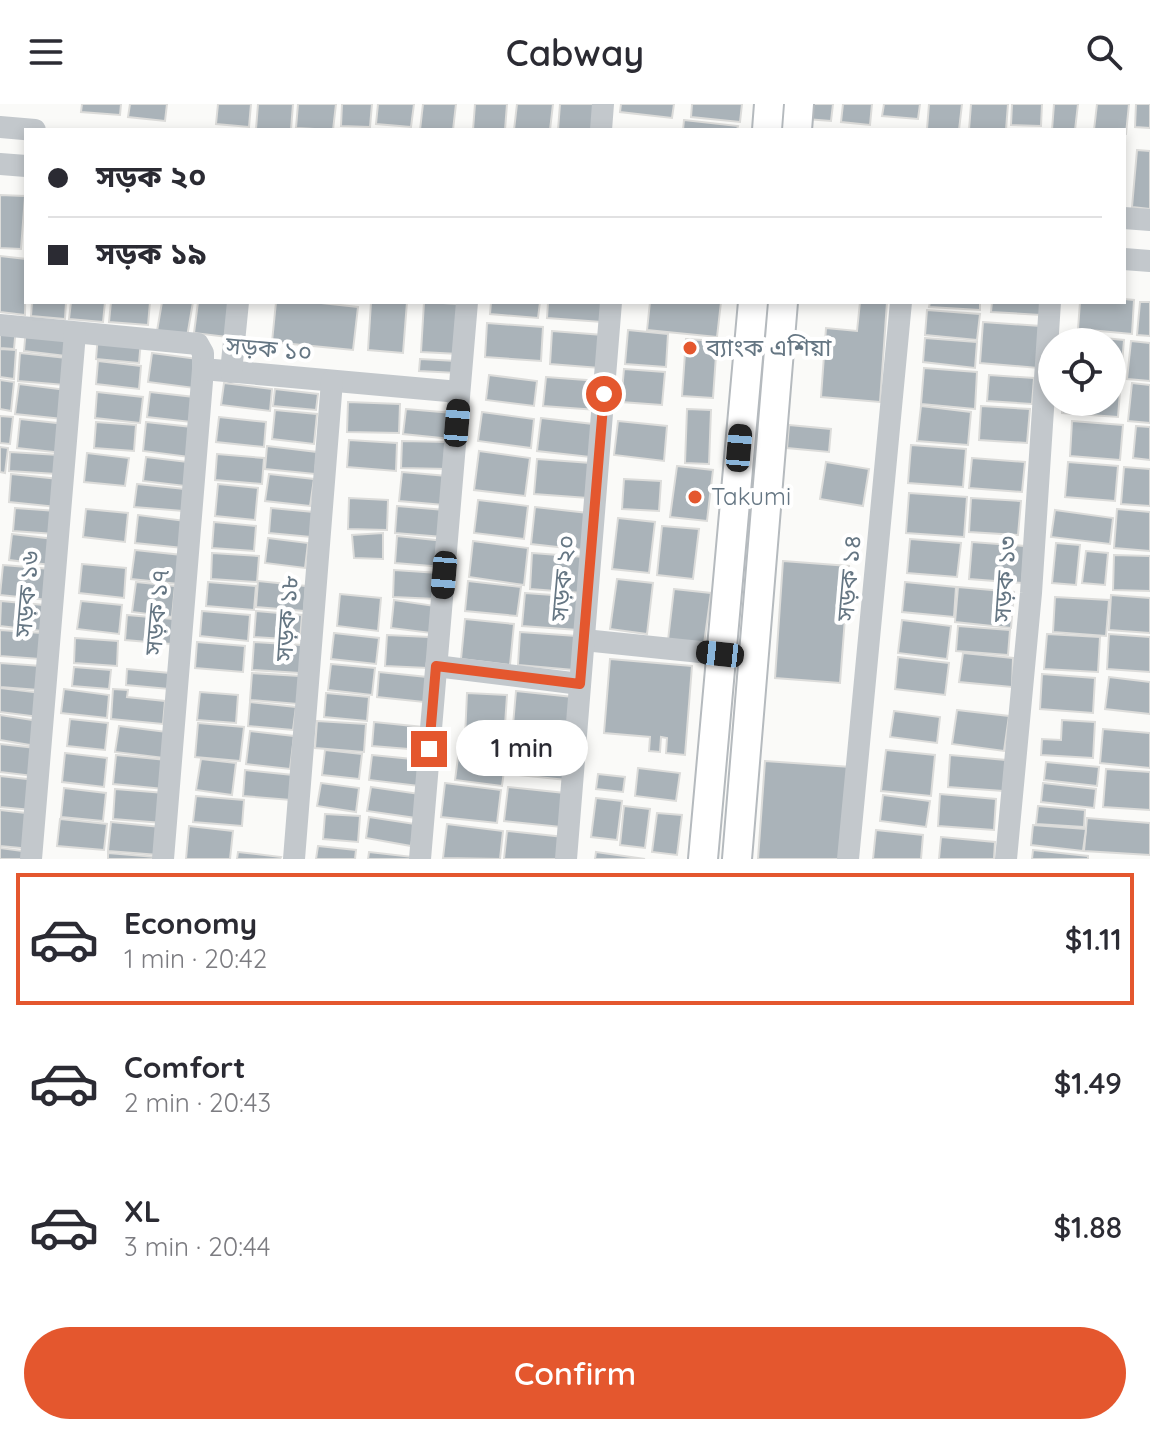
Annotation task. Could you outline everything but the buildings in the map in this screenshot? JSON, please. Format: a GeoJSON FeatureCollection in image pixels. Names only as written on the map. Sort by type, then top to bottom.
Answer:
{"type":"FeatureCollection","features":[{"type":"Feature","properties":{"kind":"main road"},"geometry":{"type":"LineString","coordinates":[[767,128],[769,104]]}},
{"type":"Feature","properties":{"kind":"main road"},"geometry":{"type":"LineString","coordinates":[[797,128],[799,104]]}},
{"type":"Feature","properties":{"kind":"main road"},"geometry":{"type":"LineString","coordinates":[[703,859],[753,304]]}},
{"type":"Feature","properties":{"kind":"main road"},"geometry":{"type":"LineString","coordinates":[[737,859],[783,304]]}},
{"type":"Feature","properties":{"kind":"street"},"geometry":{"type":"LineString","coordinates":[[601,128],[603,104]]}},
{"type":"Feature","properties":{"kind":"street"},"geometry":{"type":"LineString","coordinates":[[0,127],[24,129]]}},
{"type":"Feature","properties":{"kind":"street"},"geometry":{"type":"LineString","coordinates":[[0,164],[24,166]]}},
{"type":"Feature","properties":{"kind":"street"},"geometry":{"type":"LineString","coordinates":[[1126,218],[1150,220]]}},
{"type":"Feature","properties":{"kind":"street"},"geometry":{"type":"LineString","coordinates":[[1126,259],[1150,261]]}},
{"type":"Feature","properties":{"kind":"street"},"geometry":{"type":"LineString","coordinates":[[231,372],[238,304]]}},
{"type":"Feature","properties":{"kind":"street"},"geometry":{"type":"LineString","coordinates":[[420,859],[467,304]]}},
{"type":"Feature","properties":{"kind":"street","name":"সড়ক ২০"},"geometry":{"type":"LineString","coordinates":[[566,859],[611,304]]}},
{"type":"Feature","properties":{"kind":"street","name":"সড়ক ১৪"},"geometry":{"type":"LineString","coordinates":[[848,859],[901,304]]}},
{"type":"Feature","properties":{"kind":"street","name":"সড়ক ১৩"},"geometry":{"type":"LineString","coordinates":[[1006,859],[1031,593],[1050,304]]}},
{"type":"Feature","properties":{"kind":"street","name":"সড়ক ১০"},"geometry":{"type":"LineString","coordinates":[[0,325],[198,344],[203,353],[203,369],[459,392]]}},
{"type":"Feature","properties":{"kind":"street","name":"সড়ক ১৬"},"geometry":{"type":"LineString","coordinates":[[31,859],[75,333]]}},
{"type":"Feature","properties":{"kind":"street","name":"সড়ক ১৭"},"geometry":{"type":"LineString","coordinates":[[163,859],[203,369]]}},
{"type":"Feature","properties":{"kind":"street","name":"সড়ক ১৮"},"geometry":{"type":"LineString","coordinates":[[294,859],[332,381]]}},
{"type":"Feature","properties":{"kind":"street"},"geometry":{"type":"LineString","coordinates":[[584,640],[720,654]]}},
{"type":"Feature","properties":{"kind":"street"},"geometry":{"type":"LineString","coordinates":[[436,666],[580,684]]}},
{"type":"Feature","properties":{"kind":"place","name":"ব্যাংক এশিয়া"},"geometry":{"type":"Point","coordinates":[690,348]}},
{"type":"Feature","properties":{"kind":"place","name":"Takumi"},"geometry":{"type":"Point","coordinates":[695,497]}},
{"type":"Feature","properties":{"kind":"route"},"geometry":{"type":"LineString","coordinates":[[429,749],[436,666],[580,684],[604,394]]}}]}
